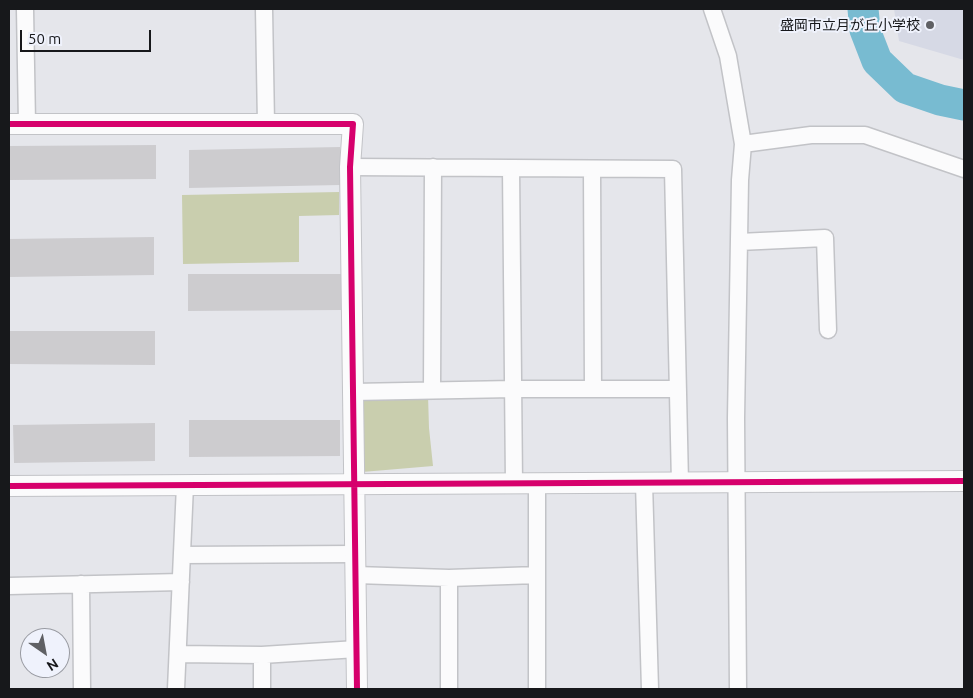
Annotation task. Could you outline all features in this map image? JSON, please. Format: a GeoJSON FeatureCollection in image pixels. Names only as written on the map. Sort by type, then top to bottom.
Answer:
{"type":"FeatureCollection","features":[{"type":"Feature","properties":{"kind":"street"},"geometry":{"type":"LineString","coordinates":[[25,9],[18,124],[354,124],[350,167],[357,689]]}},
{"type":"Feature","properties":{"kind":"street"},"geometry":{"type":"LineString","coordinates":[[264,9],[266,124]]}},
{"type":"Feature","properties":{"kind":"street"},"geometry":{"type":"LineString","coordinates":[[712,9],[728,56],[743,144],[740,180],[736,482],[738,689]]}},
{"type":"Feature","properties":{"kind":"street"},"geometry":{"type":"LineString","coordinates":[[743,144],[811,136],[865,135],[964,170]]}},
{"type":"Feature","properties":{"kind":"street"},"geometry":{"type":"LineString","coordinates":[[350,167],[673,169],[680,483]]}},
{"type":"Feature","properties":{"kind":"street"},"geometry":{"type":"LineString","coordinates":[[432,390],[433,167]]}},
{"type":"Feature","properties":{"kind":"street"},"geometry":{"type":"LineString","coordinates":[[511,168],[514,484]]}},
{"type":"Feature","properties":{"kind":"street"},"geometry":{"type":"LineString","coordinates":[[592,169],[593,389]]}},
{"type":"Feature","properties":{"kind":"street"},"geometry":{"type":"LineString","coordinates":[[739,242],[825,238],[828,330]]}},
{"type":"Feature","properties":{"kind":"street"},"geometry":{"type":"LineString","coordinates":[[353,392],[513,388],[678,389]]}},
{"type":"Feature","properties":{"kind":"street"},"geometry":{"type":"LineString","coordinates":[[9,486],[964,481]]}},
{"type":"Feature","properties":{"kind":"street"},"geometry":{"type":"LineString","coordinates":[[644,483],[650,689]]}},
{"type":"Feature","properties":{"kind":"street"},"geometry":{"type":"LineString","coordinates":[[537,484],[537,689]]}},
{"type":"Feature","properties":{"kind":"street"},"geometry":{"type":"LineString","coordinates":[[176,689],[185,485]]}},
{"type":"Feature","properties":{"kind":"street"},"geometry":{"type":"LineString","coordinates":[[182,555],[356,554]]}},
{"type":"Feature","properties":{"kind":"street"},"geometry":{"type":"LineString","coordinates":[[356,575],[449,578],[537,575]]}},
{"type":"Feature","properties":{"kind":"street"},"geometry":{"type":"LineString","coordinates":[[449,578],[449,689]]}},
{"type":"Feature","properties":{"kind":"street"},"geometry":{"type":"LineString","coordinates":[[9,586],[181,582]]}},
{"type":"Feature","properties":{"kind":"street"},"geometry":{"type":"LineString","coordinates":[[81,584],[82,689]]}},
{"type":"Feature","properties":{"kind":"street"},"geometry":{"type":"LineString","coordinates":[[178,654],[262,655],[357,649]]}},
{"type":"Feature","properties":{"kind":"street"},"geometry":{"type":"LineString","coordinates":[[262,655],[262,689]]}},
{"type":"Feature","properties":{"kind":"shaded area","name":"盛岡市立月が丘小学校"},"geometry":{"type":"Polygon","coordinates":[[[894,9],[964,9],[964,60],[899,41],[894,9]]]}},
{"type":"Feature","properties":{"kind":"green space"},"geometry":{"type":"Polygon","coordinates":[[[339,192],[339,215],[299,216],[299,262],[183,264],[182,195],[339,192]]]}},
{"type":"Feature","properties":{"kind":"green space"},"geometry":{"type":"Polygon","coordinates":[[[428,395],[433,466],[362,472],[358,398],[428,395]]]}},
{"type":"Feature","properties":{"kind":"building"},"geometry":{"type":"Polygon","coordinates":[[[156,145],[156,179],[10,180],[10,146],[156,145]]]}},
{"type":"Feature","properties":{"kind":"building"},"geometry":{"type":"Polygon","coordinates":[[[340,147],[340,185],[189,188],[189,150],[340,147]]]}},
{"type":"Feature","properties":{"kind":"building"},"geometry":{"type":"Polygon","coordinates":[[[154,237],[154,275],[9,277],[9,239],[154,237]]]}},
{"type":"Feature","properties":{"kind":"building"},"geometry":{"type":"Polygon","coordinates":[[[188,274],[341,274],[341,310],[188,311],[188,274]]]}},
{"type":"Feature","properties":{"kind":"building"},"geometry":{"type":"Polygon","coordinates":[[[9,331],[155,331],[155,365],[9,364],[9,331]]]}},
{"type":"Feature","properties":{"kind":"building"},"geometry":{"type":"Polygon","coordinates":[[[189,420],[340,420],[340,456],[189,457],[189,420]]]}},
{"type":"Feature","properties":{"kind":"building"},"geometry":{"type":"Polygon","coordinates":[[[155,423],[155,461],[14,463],[13,425],[155,423]]]}},
{"type":"Feature","properties":{"kind":"waterway"},"geometry":{"type":"LineString","coordinates":[[863,9],[865,30],[877,61],[905,88],[940,100],[964,105]]}},
{"type":"Feature","properties":{"kind":"cycle path"},"geometry":{"type":"LineString","coordinates":[[9,124],[353,124],[350,167],[357,689]]}},
{"type":"Feature","properties":{"kind":"cycle path"},"geometry":{"type":"LineString","coordinates":[[9,486],[964,481]]}},
{"type":"Feature","properties":{"kind":"place","name":"盛岡市立月が丘小学校"},"geometry":{"type":"Point","coordinates":[930,25]}}]}
